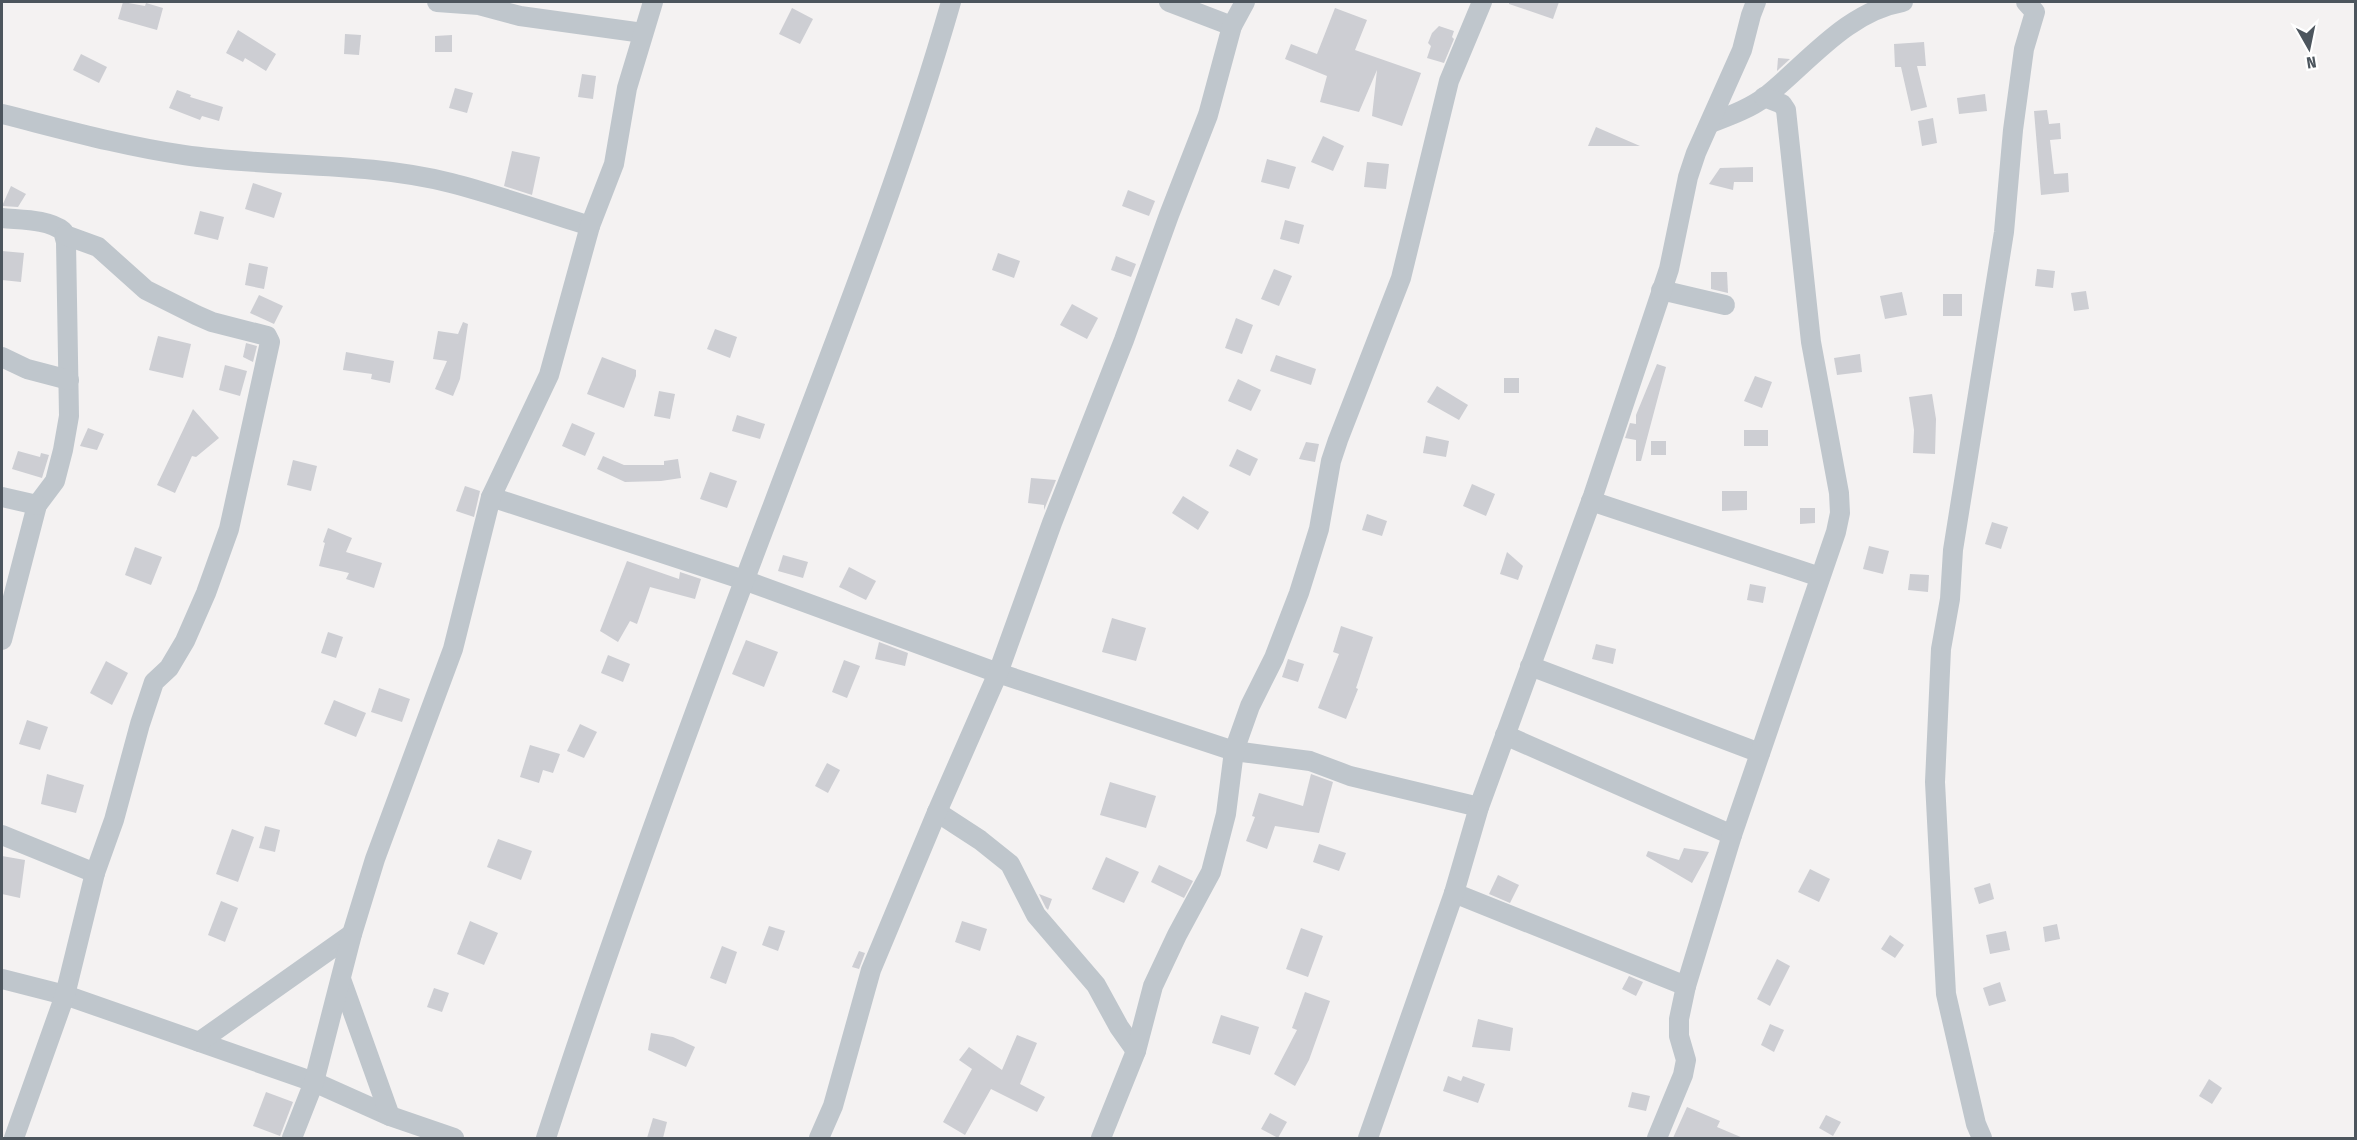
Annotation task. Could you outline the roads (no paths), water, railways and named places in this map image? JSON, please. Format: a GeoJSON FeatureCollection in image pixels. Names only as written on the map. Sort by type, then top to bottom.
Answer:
{"type":"FeatureCollection","features":[{"type":"Feature","properties":{"kind":"street"},"geometry":{"type":"LineString","coordinates":[[437,2],[479,5],[520,16],[643,33]]}},
{"type":"Feature","properties":{"kind":"street"},"geometry":{"type":"LineString","coordinates":[[292,1138],[314,1082],[352,934],[375,859],[453,649],[491,496],[549,375],[590,226],[614,164],[627,88],[653,2]]}},
{"type":"Feature","properties":{"kind":"street"},"geometry":{"type":"LineString","coordinates":[[546,1138],[744,580],[867,255],[925,91],[951,2]]}},
{"type":"Feature","properties":{"kind":"street"},"geometry":{"type":"LineString","coordinates":[[1169,2],[1232,26]]}},
{"type":"Feature","properties":{"kind":"street"},"geometry":{"type":"LineString","coordinates":[[819,1138],[833,1106],[871,970],[998,673],[1052,524],[1208,115],[1232,26],[1245,2]]}},
{"type":"Feature","properties":{"kind":"street"},"geometry":{"type":"LineString","coordinates":[[1101,1138],[1136,1051],[1153,986],[1210,872],[1226,814],[1234,751],[1250,706],[1274,658],[1299,593],[1319,529],[1331,461],[1401,278],[1449,81],[1482,2]]}},
{"type":"Feature","properties":{"kind":"street"},"geometry":{"type":"LineString","coordinates":[[1368,1138],[1454,893],[1479,807],[1591,501],[1668,268],[1688,177],[1696,153],[1742,50],[1756,2]]}},
{"type":"Feature","properties":{"kind":"street"},"geometry":{"type":"LineString","coordinates":[[1711,123],[1764,97],[1852,22],[1888,4],[1903,2]]}},
{"type":"Feature","properties":{"kind":"street"},"geometry":{"type":"LineString","coordinates":[[1982,1138],[1976,1124],[1946,994],[1935,782],[1941,649],[1950,599],[1953,550],[2004,232],[2013,130],[2024,49],[2035,12],[2031,4],[2026,2]]}},
{"type":"Feature","properties":{"kind":"street"},"geometry":{"type":"LineString","coordinates":[[1657,1138],[1683,1075],[1686,1060],[1679,1036],[1679,1019],[1686,986],[1732,835],[1840,513],[1839,493],[1811,342],[1786,110],[1782,105],[1764,97]]}},
{"type":"Feature","properties":{"kind":"street"},"geometry":{"type":"LineString","coordinates":[[2,114],[99,139],[184,155],[295,166],[379,171],[450,183],[590,226]]}},
{"type":"Feature","properties":{"kind":"street"},"geometry":{"type":"LineString","coordinates":[[2,218],[58,227],[65,235],[69,380],[69,416],[55,481],[37,505],[3,632]]}},
{"type":"Feature","properties":{"kind":"street"},"geometry":{"type":"LineString","coordinates":[[14,1138],[65,995],[95,873],[114,820],[154,682],[169,668],[185,641],[206,593],[229,529],[270,339],[267,336],[196,315],[146,290],[98,247],[65,235]]}},
{"type":"Feature","properties":{"kind":"street"},"geometry":{"type":"LineString","coordinates":[[1661,290],[1725,305]]}},
{"type":"Feature","properties":{"kind":"street"},"geometry":{"type":"LineString","coordinates":[[2,357],[27,369],[69,380]]}},
{"type":"Feature","properties":{"kind":"street"},"geometry":{"type":"LineString","coordinates":[[491,496],[744,580],[998,673],[1234,751],[1311,761],[1350,776],[1479,807]]}},
{"type":"Feature","properties":{"kind":"street"},"geometry":{"type":"LineString","coordinates":[[2,497],[37,505]]}},
{"type":"Feature","properties":{"kind":"street"},"geometry":{"type":"LineString","coordinates":[[1591,501],[1820,577]]}},
{"type":"Feature","properties":{"kind":"street"},"geometry":{"type":"LineString","coordinates":[[1530,666],[1760,753]]}},
{"type":"Feature","properties":{"kind":"street"},"geometry":{"type":"LineString","coordinates":[[1505,735],[1732,835]]}},
{"type":"Feature","properties":{"kind":"street"},"geometry":{"type":"LineString","coordinates":[[937,812],[980,840],[1010,864],[1036,915],[1096,985],[1119,1027],[1136,1051]]}},
{"type":"Feature","properties":{"kind":"street"},"geometry":{"type":"LineString","coordinates":[[2,835],[95,873]]}},
{"type":"Feature","properties":{"kind":"street"},"geometry":{"type":"LineString","coordinates":[[1454,893],[1686,986]]}},
{"type":"Feature","properties":{"kind":"street"},"geometry":{"type":"LineString","coordinates":[[199,1042],[352,934]]}},
{"type":"Feature","properties":{"kind":"street"},"geometry":{"type":"LineString","coordinates":[[2,979],[65,995],[314,1082],[390,1116],[454,1138]]}},
{"type":"Feature","properties":{"kind":"street"},"geometry":{"type":"LineString","coordinates":[[341,979],[390,1116]]}}]}
